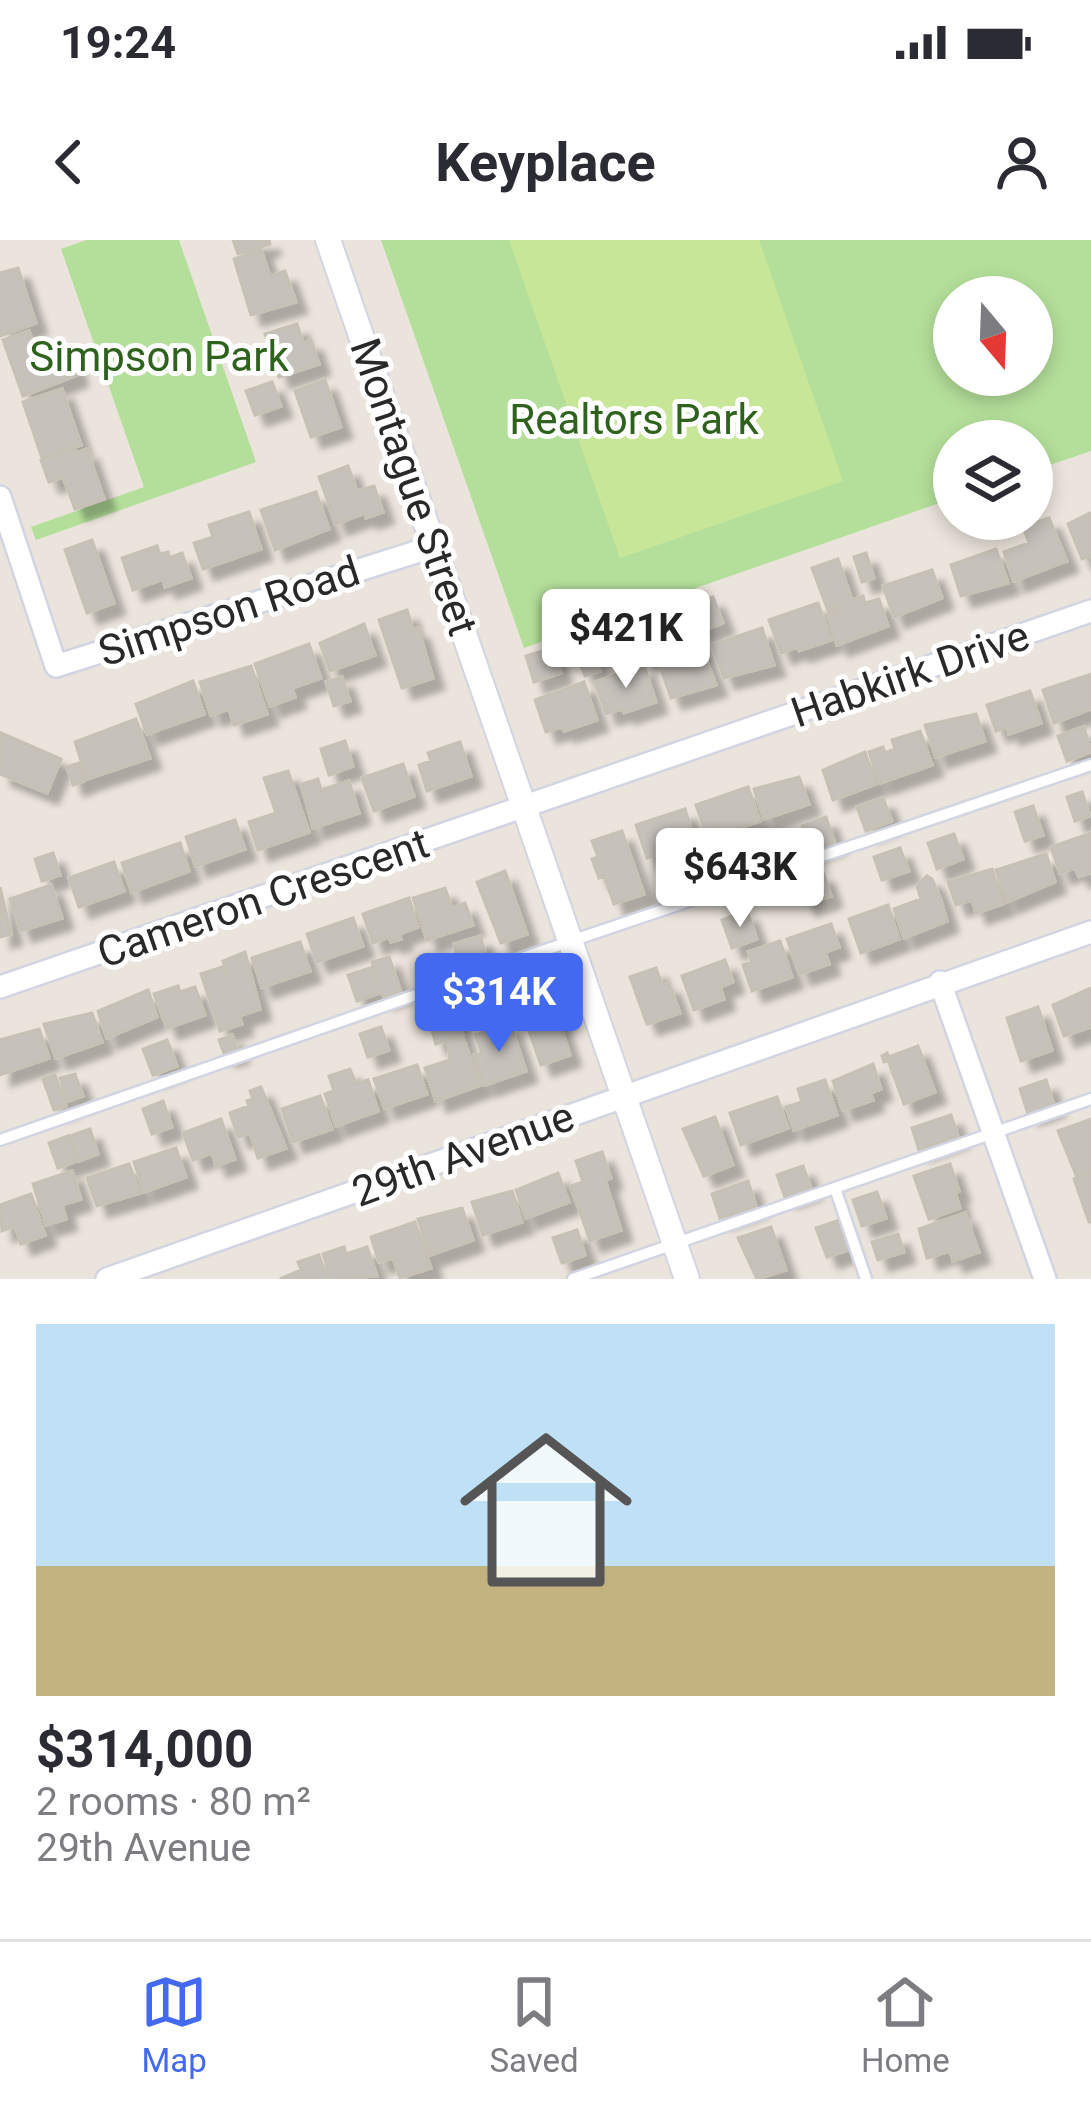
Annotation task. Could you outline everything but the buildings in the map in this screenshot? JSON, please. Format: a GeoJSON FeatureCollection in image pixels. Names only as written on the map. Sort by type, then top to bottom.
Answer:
{"type":"FeatureCollection","features":[{"type":"Feature","properties":{"kind":"street","name":"Montague Street"},"geometry":{"type":"LineString","coordinates":[[328,240],[687,1279]]}},
{"type":"Feature","properties":{"kind":"street","name":"Simpson Road"},"geometry":{"type":"LineString","coordinates":[[0,497],[56,666],[435,546]]}},
{"type":"Feature","properties":{"kind":"street","name":"Habkirk Drive"},"geometry":{"type":"LineString","coordinates":[[526,808],[1091,611]]}},
{"type":"Feature","properties":{"kind":"street","name":"Cameron Crescent"},"geometry":{"type":"LineString","coordinates":[[0,987],[526,808]]}},
{"type":"Feature","properties":{"kind":"street","name":"29th Avenue"},"geometry":{"type":"LineString","coordinates":[[106,1279],[1091,932]]}},
{"type":"Feature","properties":{"kind":"street"},"geometry":{"type":"LineString","coordinates":[[940,982],[1045,1279]]}},
{"type":"Feature","properties":{"kind":"lane"},"geometry":{"type":"LineString","coordinates":[[0,1140],[1091,765]]}},
{"type":"Feature","properties":{"kind":"lane"},"geometry":{"type":"LineString","coordinates":[[573,1279],[1091,1099]]}},
{"type":"Feature","properties":{"kind":"lane"},"geometry":{"type":"LineString","coordinates":[[835,1188],[866,1279]]}},
{"type":"Feature","properties":{"kind":"green space","name":"Simpson Park"},"geometry":{"type":"Polygon","coordinates":[[[86,240],[179,240],[256,462],[36,540],[31,527],[144,487],[61,249],[86,240]]]}},
{"type":"Feature","properties":{"kind":"green space","name":"Realtors Park"},"geometry":{"type":"Polygon","coordinates":[[[381,240],[1091,240],[1091,451],[1053,464],[1053,420],[933,420],[933,505],[524,648],[381,240]]]}},
{"type":"Feature","properties":{"kind":"green space"},"geometry":{"type":"Polygon","coordinates":[[[509,240],[759,240],[843,481],[620,558],[509,240]]]}}]}
